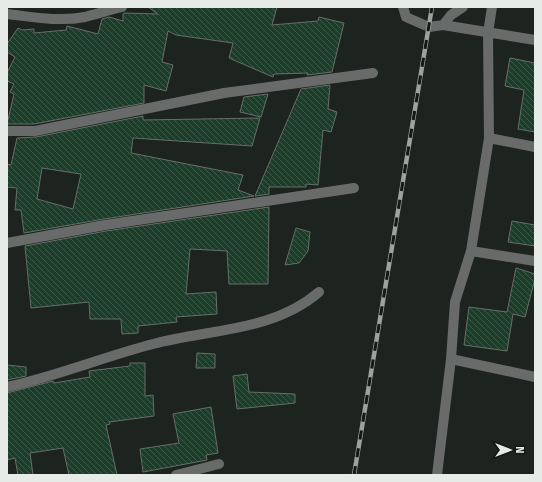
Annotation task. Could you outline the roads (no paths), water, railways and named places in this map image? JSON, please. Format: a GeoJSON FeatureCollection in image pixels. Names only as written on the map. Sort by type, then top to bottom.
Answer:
{"type":"FeatureCollection","features":[{"type":"Feature","properties":{"kind":"street"},"geometry":{"type":"LineString","coordinates":[[7,14],[46,19],[66,19],[84,17],[122,7]]}},
{"type":"Feature","properties":{"kind":"street"},"geometry":{"type":"LineString","coordinates":[[403,7],[406,17],[429,27],[443,25],[535,40]]}},
{"type":"Feature","properties":{"kind":"street"},"geometry":{"type":"LineString","coordinates":[[443,25],[451,15],[463,7]]}},
{"type":"Feature","properties":{"kind":"street"},"geometry":{"type":"LineString","coordinates":[[436,475],[451,359],[455,302],[471,251],[489,138],[488,33],[492,7]]}},
{"type":"Feature","properties":{"kind":"street"},"geometry":{"type":"LineString","coordinates":[[7,131],[36,131],[224,93],[373,73]]}},
{"type":"Feature","properties":{"kind":"street"},"geometry":{"type":"LineString","coordinates":[[489,138],[535,147]]}},
{"type":"Feature","properties":{"kind":"street"},"geometry":{"type":"LineString","coordinates":[[7,243],[105,225],[354,188]]}},
{"type":"Feature","properties":{"kind":"street"},"geometry":{"type":"LineString","coordinates":[[471,251],[535,261]]}},
{"type":"Feature","properties":{"kind":"street"},"geometry":{"type":"LineString","coordinates":[[7,387],[43,379],[123,352],[160,342],[257,325],[307,302],[319,292]]}},
{"type":"Feature","properties":{"kind":"street"},"geometry":{"type":"LineString","coordinates":[[451,359],[535,376]]}},
{"type":"Feature","properties":{"kind":"street"},"geometry":{"type":"LineString","coordinates":[[176,475],[219,464]]}},
{"type":"Feature","properties":{"kind":"railway"},"geometry":{"type":"LineString","coordinates":[[354,475],[432,7]]}}]}
